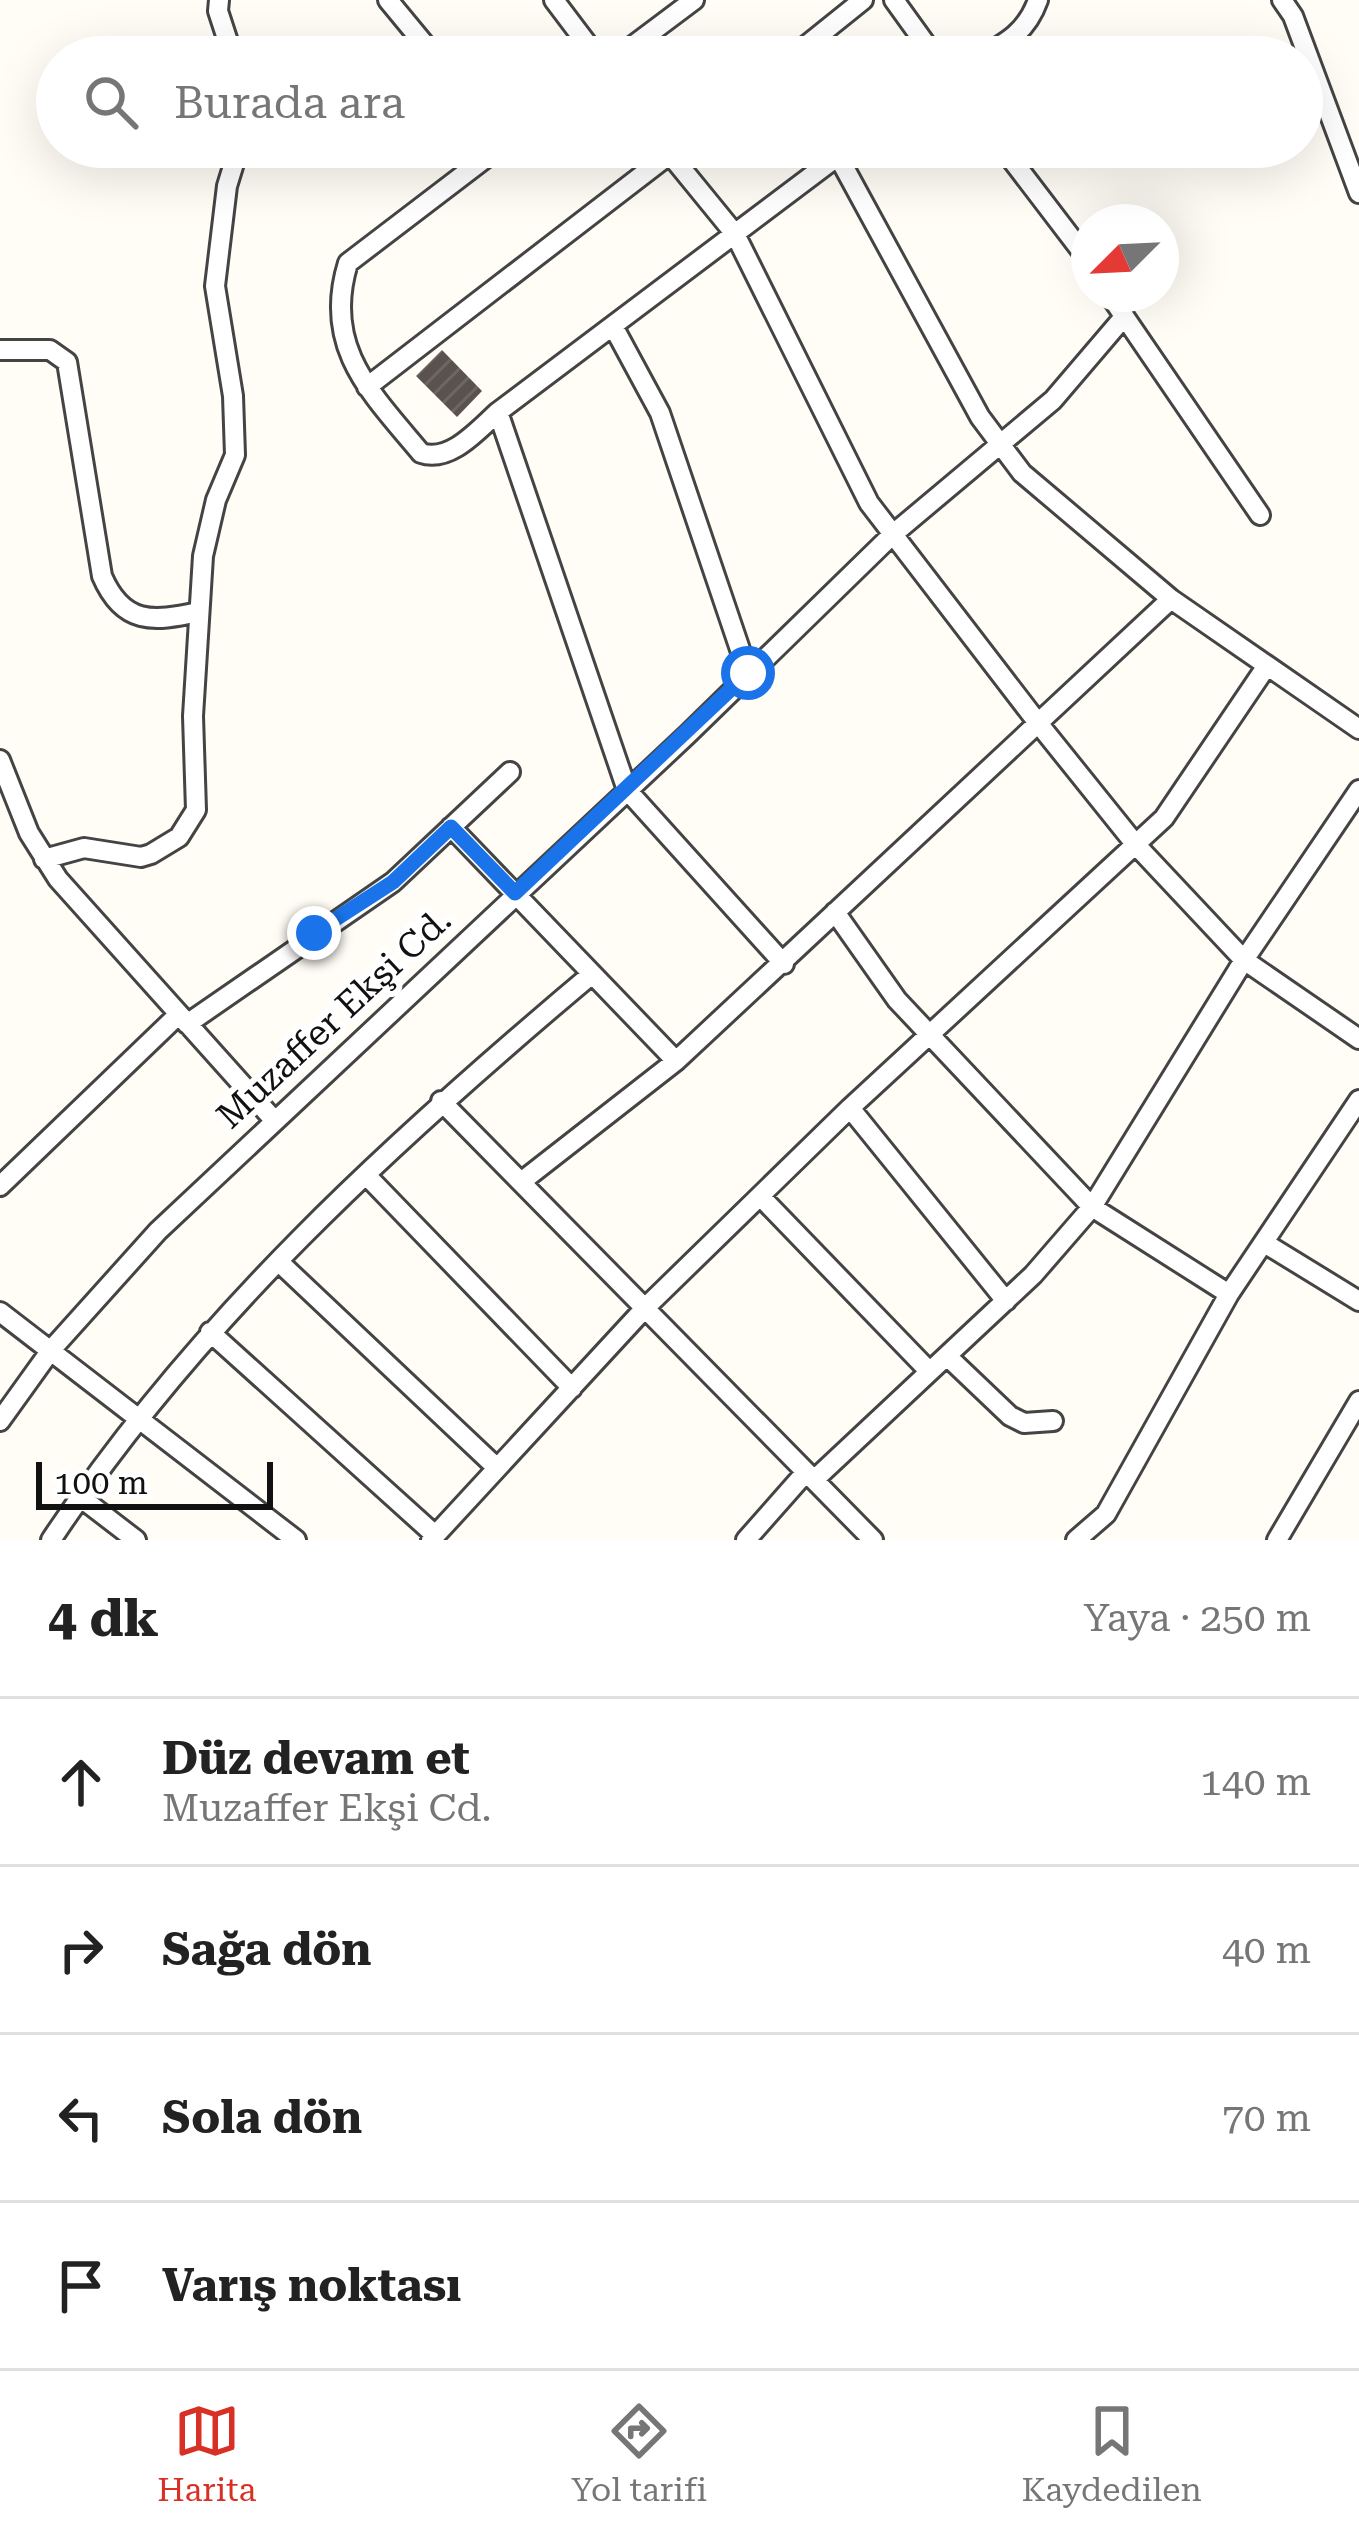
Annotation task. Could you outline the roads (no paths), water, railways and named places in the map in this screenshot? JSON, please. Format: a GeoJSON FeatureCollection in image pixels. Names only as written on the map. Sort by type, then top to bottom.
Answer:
{"type":"FeatureCollection","features":[{"type":"Feature","properties":{"kind":"street"},"geometry":{"type":"LineString","coordinates":[[219,0],[226,36]]}},
{"type":"Feature","properties":{"kind":"street"},"geometry":{"type":"LineString","coordinates":[[388,0],[418,36]]}},
{"type":"Feature","properties":{"kind":"street"},"geometry":{"type":"LineString","coordinates":[[554,0],[581,36]]}},
{"type":"Feature","properties":{"kind":"street"},"geometry":{"type":"LineString","coordinates":[[645,36],[694,0]]}},
{"type":"Feature","properties":{"kind":"street"},"geometry":{"type":"LineString","coordinates":[[818,36],[863,0]]}},
{"type":"Feature","properties":{"kind":"street"},"geometry":{"type":"LineString","coordinates":[[895,0],[920,36]]}},
{"type":"Feature","properties":{"kind":"street"},"geometry":{"type":"LineString","coordinates":[[1017,36],[1038,0]]}},
{"type":"Feature","properties":{"kind":"street"},"geometry":{"type":"LineString","coordinates":[[1282,0],[1301,36]]}},
{"type":"Feature","properties":{"kind":"street"},"geometry":{"type":"LineString","coordinates":[[1323,90],[1355,169],[1359,193]]}},
{"type":"Feature","properties":{"kind":"street"},"geometry":{"type":"LineString","coordinates":[[44,859],[84,848],[141,857],[152,854],[179,837],[196,810],[193,716],[203,556],[216,500],[235,455],[233,396],[215,286],[233,168]]}},
{"type":"Feature","properties":{"kind":"street"},"geometry":{"type":"LineString","coordinates":[[472,168],[348,263],[338,313],[343,341],[367,387],[421,453],[430,457],[444,455],[823,168]]}},
{"type":"Feature","properties":{"kind":"street"},"geometry":{"type":"LineString","coordinates":[[367,387],[647,168]]}},
{"type":"Feature","properties":{"kind":"street"},"geometry":{"type":"LineString","coordinates":[[685,168],[735,234],[850,471],[892,535],[1136,844],[1244,960],[1359,1039]]}},
{"type":"Feature","properties":{"kind":"street"},"geometry":{"type":"LineString","coordinates":[[852,168],[998,444],[1022,472],[1172,599],[1359,729]]}},
{"type":"Feature","properties":{"kind":"street"},"geometry":{"type":"LineString","coordinates":[[1018,168],[1071,238]]}},
{"type":"Feature","properties":{"kind":"street"},"geometry":{"type":"LineString","coordinates":[[1120,312],[1260,515]]}},
{"type":"Feature","properties":{"kind":"street","name":"Muzaffer Ekşi Cd."},"geometry":{"type":"LineString","coordinates":[[0,1421],[51,1350],[158,1231],[892,535],[1053,400],[1124,318]]}},
{"type":"Feature","properties":{"kind":"street"},"geometry":{"type":"LineString","coordinates":[[613,326],[660,413],[748,673]]}},
{"type":"Feature","properties":{"kind":"street"},"geometry":{"type":"LineString","coordinates":[[0,350],[50,350],[68,362],[102,577],[113,597],[129,611],[149,619],[198,612]]}},
{"type":"Feature","properties":{"kind":"street"},"geometry":{"type":"LineString","coordinates":[[498,412],[627,790],[784,964]]}},
{"type":"Feature","properties":{"kind":"street"},"geometry":{"type":"LineString","coordinates":[[521,1182],[676,1061],[1172,599]]}},
{"type":"Feature","properties":{"kind":"street"},"geometry":{"type":"LineString","coordinates":[[210,1333],[433,1538],[645,1308],[850,1108],[1164,818],[1266,667]]}},
{"type":"Feature","properties":{"kind":"street"},"geometry":{"type":"LineString","coordinates":[[0,760],[17,808],[44,859],[73,898],[274,1120]]}},
{"type":"Feature","properties":{"kind":"street"},"geometry":{"type":"LineString","coordinates":[[0,1186],[183,1020],[393,882],[510,772]]}},
{"type":"Feature","properties":{"kind":"street"},"geometry":{"type":"LineString","coordinates":[[746,1540],[810,1476],[1006,1301],[1092,1207],[1244,960],[1359,790]]}},
{"type":"Feature","properties":{"kind":"street"},"geometry":{"type":"LineString","coordinates":[[451,827],[676,1061]]}},
{"type":"Feature","properties":{"kind":"street"},"geometry":{"type":"LineString","coordinates":[[835,912],[881,981],[1092,1207],[1229,1294]]}},
{"type":"Feature","properties":{"kind":"street"},"geometry":{"type":"LineString","coordinates":[[51,1540],[138,1417],[210,1333],[441,1100],[592,974]]}},
{"type":"Feature","properties":{"kind":"street"},"geometry":{"type":"LineString","coordinates":[[441,1100],[873,1540]]}},
{"type":"Feature","properties":{"kind":"street"},"geometry":{"type":"LineString","coordinates":[[1076,1540],[1106,1514],[1229,1294],[1359,1100]]}},
{"type":"Feature","properties":{"kind":"street"},"geometry":{"type":"LineString","coordinates":[[850,1108],[1006,1301]]}},
{"type":"Feature","properties":{"kind":"street"},"geometry":{"type":"LineString","coordinates":[[367,1176],[572,1388]]}},
{"type":"Feature","properties":{"kind":"street"},"geometry":{"type":"LineString","coordinates":[[760,1196],[929,1371]]}},
{"type":"Feature","properties":{"kind":"street"},"geometry":{"type":"LineString","coordinates":[[1266,1244],[1359,1301]]}},
{"type":"Feature","properties":{"kind":"street"},"geometry":{"type":"LineString","coordinates":[[280,1262],[496,1467]]}},
{"type":"Feature","properties":{"kind":"street"},"geometry":{"type":"LineString","coordinates":[[0,1312],[296,1540]]}},
{"type":"Feature","properties":{"kind":"street"},"geometry":{"type":"LineString","coordinates":[[947,1356],[1010,1416],[1024,1424],[1053,1420]]}},
{"type":"Feature","properties":{"kind":"street"},"geometry":{"type":"LineString","coordinates":[[1277,1540],[1359,1401]]}},
{"type":"Feature","properties":{"kind":"street"},"geometry":{"type":"LineString","coordinates":[[80,1497],[136,1540]]}}]}
